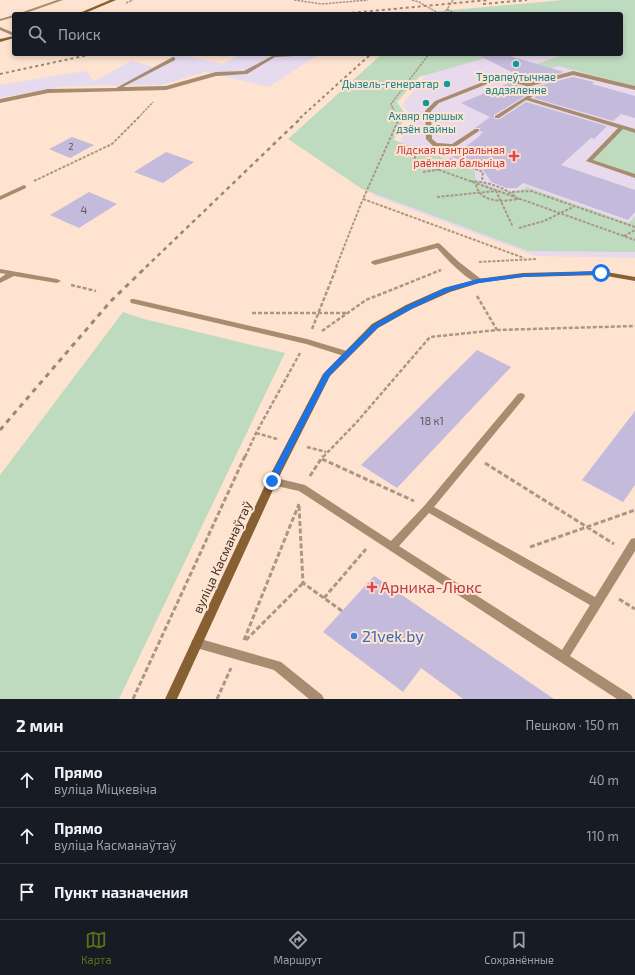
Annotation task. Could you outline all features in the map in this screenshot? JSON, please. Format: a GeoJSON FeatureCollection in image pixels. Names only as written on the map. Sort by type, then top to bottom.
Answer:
{"type":"FeatureCollection","features":[{"type":"Feature","properties":{"kind":"main road"},"geometry":{"type":"LineString","coordinates":[[84,12],[114,0]]}},
{"type":"Feature","properties":{"kind":"main road"},"geometry":{"type":"LineString","coordinates":[[0,41],[12,37]]}},
{"type":"Feature","properties":{"kind":"main road","name":"вуліца Касманаўтаў"},"geometry":{"type":"LineString","coordinates":[[171,699],[272,481],[327,374],[375,326],[409,307],[441,293],[474,282],[523,275],[601,273],[635,278]]}},
{"type":"Feature","properties":{"kind":"street"},"geometry":{"type":"LineString","coordinates":[[25,12],[61,0]]}},
{"type":"Feature","properties":{"kind":"street"},"geometry":{"type":"LineString","coordinates":[[0,20],[12,17]]}},
{"type":"Feature","properties":{"kind":"street"},"geometry":{"type":"LineString","coordinates":[[0,28],[12,35]]}},
{"type":"Feature","properties":{"kind":"street"},"geometry":{"type":"LineString","coordinates":[[0,102],[48,91],[166,88],[216,74],[245,73],[274,56]]}},
{"type":"Feature","properties":{"kind":"street"},"geometry":{"type":"LineString","coordinates":[[116,90],[173,59]]}},
{"type":"Feature","properties":{"kind":"street"},"geometry":{"type":"LineString","coordinates":[[477,130],[453,146],[435,145],[429,139],[428,111],[437,102],[500,77],[528,85],[573,73],[635,88]]}},
{"type":"Feature","properties":{"kind":"street"},"geometry":{"type":"LineString","coordinates":[[497,117],[535,93],[528,85]]}},
{"type":"Feature","properties":{"kind":"street"},"geometry":{"type":"LineString","coordinates":[[525,98],[635,131]]}},
{"type":"Feature","properties":{"kind":"street"},"geometry":{"type":"LineString","coordinates":[[622,127],[589,161],[635,176]]}},
{"type":"Feature","properties":{"kind":"street"},"geometry":{"type":"LineString","coordinates":[[0,198],[24,187]]}},
{"type":"Feature","properties":{"kind":"street"},"geometry":{"type":"LineString","coordinates":[[375,263],[438,245],[474,282]]}},
{"type":"Feature","properties":{"kind":"street"},"geometry":{"type":"LineString","coordinates":[[0,271],[57,281]]}},
{"type":"Feature","properties":{"kind":"street"},"geometry":{"type":"LineString","coordinates":[[0,281],[14,273]]}},
{"type":"Feature","properties":{"kind":"street"},"geometry":{"type":"LineString","coordinates":[[134,300],[307,342],[347,354]]}},
{"type":"Feature","properties":{"kind":"street"},"geometry":{"type":"LineString","coordinates":[[392,547],[428,508],[521,396]]}},
{"type":"Feature","properties":{"kind":"street"},"geometry":{"type":"LineString","coordinates":[[272,481],[302,488],[627,699]]}},
{"type":"Feature","properties":{"kind":"street"},"geometry":{"type":"LineString","coordinates":[[428,508],[597,603]]}},
{"type":"Feature","properties":{"kind":"street"},"geometry":{"type":"LineString","coordinates":[[563,658],[635,542]]}},
{"type":"Feature","properties":{"kind":"street"},"geometry":{"type":"LineString","coordinates":[[197,643],[277,666],[318,699]]}},
{"type":"Feature","properties":{"kind":"path"},"geometry":{"type":"LineString","coordinates":[[294,0],[308,4],[338,4],[368,0]]}},
{"type":"Feature","properties":{"kind":"path"},"geometry":{"type":"LineString","coordinates":[[412,0],[419,2],[436,12]]}},
{"type":"Feature","properties":{"kind":"path"},"geometry":{"type":"LineString","coordinates":[[445,12],[453,0]]}},
{"type":"Feature","properties":{"kind":"path"},"geometry":{"type":"LineString","coordinates":[[447,9],[452,12]]}},
{"type":"Feature","properties":{"kind":"path"},"geometry":{"type":"LineString","coordinates":[[133,699],[256,433],[307,342],[363,199],[398,121],[391,104],[427,56]]}},
{"type":"Feature","properties":{"kind":"path"},"geometry":{"type":"LineString","coordinates":[[24,187],[112,144],[166,88]]}},
{"type":"Feature","properties":{"kind":"path"},"geometry":{"type":"LineString","coordinates":[[418,140],[414,162],[635,240]]}},
{"type":"Feature","properties":{"kind":"path"},"geometry":{"type":"LineString","coordinates":[[435,145],[437,154],[483,172],[482,181]]}},
{"type":"Feature","properties":{"kind":"path"},"geometry":{"type":"LineString","coordinates":[[423,172],[437,170],[452,160]]}},
{"type":"Feature","properties":{"kind":"path"},"geometry":{"type":"LineString","coordinates":[[467,181],[482,181],[512,192],[531,191],[635,228]]}},
{"type":"Feature","properties":{"kind":"path"},"geometry":{"type":"LineString","coordinates":[[476,184],[476,188],[479,193],[488,199],[501,201],[518,199]]}},
{"type":"Feature","properties":{"kind":"path"},"geometry":{"type":"LineString","coordinates":[[437,197],[496,191]]}},
{"type":"Feature","properties":{"kind":"path"},"geometry":{"type":"LineString","coordinates":[[496,191],[513,227]]}},
{"type":"Feature","properties":{"kind":"path"},"geometry":{"type":"LineString","coordinates":[[512,192],[518,199]]}},
{"type":"Feature","properties":{"kind":"path"},"geometry":{"type":"LineString","coordinates":[[307,342],[366,300],[456,264],[527,259],[363,199]]}},
{"type":"Feature","properties":{"kind":"path"},"geometry":{"type":"LineString","coordinates":[[519,228],[544,221],[575,206]]}},
{"type":"Feature","properties":{"kind":"path"},"geometry":{"type":"LineString","coordinates":[[624,236],[635,228]]}},
{"type":"Feature","properties":{"kind":"path"},"geometry":{"type":"LineString","coordinates":[[57,281],[96,291]]}},
{"type":"Feature","properties":{"kind":"path"},"geometry":{"type":"LineString","coordinates":[[474,282],[497,330]]}},
{"type":"Feature","properties":{"kind":"path"},"geometry":{"type":"LineString","coordinates":[[302,488],[326,452],[356,423],[430,337],[497,330],[635,326]]}},
{"type":"Feature","properties":{"kind":"path"},"geometry":{"type":"LineString","coordinates":[[472,455],[628,553]]}},
{"type":"Feature","properties":{"kind":"path"},"geometry":{"type":"LineString","coordinates":[[322,459],[428,508]]}},
{"type":"Feature","properties":{"kind":"path"},"geometry":{"type":"LineString","coordinates":[[299,503],[303,583],[276,610],[242,643],[299,503]]}},
{"type":"Feature","properties":{"kind":"path"},"geometry":{"type":"LineString","coordinates":[[509,554],[635,510]]}},
{"type":"Feature","properties":{"kind":"path"},"geometry":{"type":"LineString","coordinates":[[324,598],[366,548],[373,553]]}},
{"type":"Feature","properties":{"kind":"path"},"geometry":{"type":"LineString","coordinates":[[303,583],[342,611]]}},
{"type":"Feature","properties":{"kind":"path"},"geometry":{"type":"LineString","coordinates":[[217,699],[237,655]]}},
{"type":"Feature","properties":{"kind":"shaded area","name":"Лідская цэнтральная раённая бальніца"},"geometry":{"type":"Polygon","coordinates":[[[635,25],[635,258],[535,256],[372,195],[413,118],[402,105],[441,56],[623,56],[623,50],[635,25]]]}},
{"type":"Feature","properties":{"kind":"shaded area"},"geometry":{"type":"Polygon","coordinates":[[[173,56],[186,56],[223,64],[236,56],[316,56],[269,87],[205,72],[162,85],[66,86],[0,98],[0,85],[85,71],[94,81],[131,61],[154,67],[173,56]]]}},
{"type":"Feature","properties":{"kind":"green space"},"geometry":{"type":"Polygon","coordinates":[[[563,0],[635,0],[635,86],[558,66],[539,73],[527,67],[560,56],[623,56],[623,12],[429,12],[563,0]]]}},
{"type":"Feature","properties":{"kind":"green space"},"geometry":{"type":"Polygon","coordinates":[[[380,56],[492,56],[419,77],[397,102],[406,115],[394,140],[474,169],[476,180],[495,188],[515,191],[527,187],[629,223],[635,216],[635,252],[528,251],[362,189],[288,139],[380,56]]]}},
{"type":"Feature","properties":{"kind":"green space"},"geometry":{"type":"Polygon","coordinates":[[[623,128],[635,132],[635,174],[593,160],[623,128]]]}},
{"type":"Feature","properties":{"kind":"green space"},"geometry":{"type":"Polygon","coordinates":[[[123,312],[144,319],[285,353],[119,699],[0,699],[0,475],[123,312]]]}},
{"type":"Feature","properties":{"kind":"building"},"geometry":{"type":"Polygon","coordinates":[[[510,56],[564,72],[528,81],[519,79],[523,78],[482,57],[510,56]]]}},
{"type":"Feature","properties":{"kind":"building"},"geometry":{"type":"Polygon","coordinates":[[[573,77],[594,82],[592,84],[635,96],[635,118],[621,114],[613,121],[534,98],[539,93],[534,87],[573,77]]]}},
{"type":"Feature","properties":{"kind":"building"},"geometry":{"type":"Polygon","coordinates":[[[509,83],[525,87],[530,93],[494,115],[494,119],[500,119],[526,102],[607,126],[594,139],[591,138],[561,165],[635,190],[635,212],[628,220],[523,183],[517,188],[507,188],[491,182],[482,168],[452,157],[481,135],[479,135],[483,132],[480,131],[480,128],[475,128],[490,117],[461,103],[509,83]]]}},
{"type":"Feature","properties":{"kind":"building"},"geometry":{"type":"Polygon","coordinates":[[[72,137],[94,145],[70,158],[49,149],[72,137]]]}},
{"type":"Feature","properties":{"kind":"building"},"geometry":{"type":"Polygon","coordinates":[[[166,152],[194,162],[163,183],[134,172],[166,152]]]}},
{"type":"Feature","properties":{"kind":"building"},"geometry":{"type":"Polygon","coordinates":[[[89,192],[117,204],[79,228],[50,215],[89,192]]]}},
{"type":"Feature","properties":{"kind":"building"},"geometry":{"type":"Polygon","coordinates":[[[477,350],[511,367],[397,488],[361,465],[477,350]]]}},
{"type":"Feature","properties":{"kind":"building"},"geometry":{"type":"Polygon","coordinates":[[[635,411],[635,485],[623,502],[582,480],[635,411]]]}},
{"type":"Feature","properties":{"kind":"building"},"geometry":{"type":"Polygon","coordinates":[[[374,576],[554,699],[463,699],[421,668],[403,692],[323,632],[374,576]]]}},
{"type":"Feature","properties":{"kind":"railway"},"geometry":{"type":"LineString","coordinates":[[361,12],[488,0]]}},
{"type":"Feature","properties":{"kind":"railway"},"geometry":{"type":"LineString","coordinates":[[483,4],[527,0]]}},
{"type":"Feature","properties":{"kind":"railway"},"geometry":{"type":"LineString","coordinates":[[0,74],[84,56]]}},
{"type":"Feature","properties":{"kind":"railway"},"geometry":{"type":"LineString","coordinates":[[300,118],[369,56]]}},
{"type":"Feature","properties":{"kind":"railway"},"geometry":{"type":"LineString","coordinates":[[146,267],[302,117]]}},
{"type":"Feature","properties":{"kind":"railway"},"geometry":{"type":"LineString","coordinates":[[0,430],[110,302],[147,266]]}},
{"type":"Feature","properties":{"kind":"place","name":"Тэрапеўтычнае аддзяленне"},"geometry":{"type":"Point","coordinates":[516,64]}},
{"type":"Feature","properties":{"kind":"place","name":"Дызель-генератар"},"geometry":{"type":"Point","coordinates":[447,84]}},
{"type":"Feature","properties":{"kind":"place","name":"Ахвяр першых дзён вайны"},"geometry":{"type":"Point","coordinates":[426,103]}},
{"type":"Feature","properties":{"kind":"place","name":"Лідская цэнтральная раённая бальніца"},"geometry":{"type":"Point","coordinates":[514,156]}},
{"type":"Feature","properties":{"kind":"place","name":"Арника-Люкс"},"geometry":{"type":"Point","coordinates":[372,587]}},
{"type":"Feature","properties":{"kind":"place","name":"21vek.by"},"geometry":{"type":"Point","coordinates":[354,636]}},
{"type":"Feature","properties":{"kind":"route"},"geometry":{"type":"LineString","coordinates":[[272,481],[327,374],[375,326],[409,307],[447,290],[478,281],[523,275],[601,273]]}}]}
